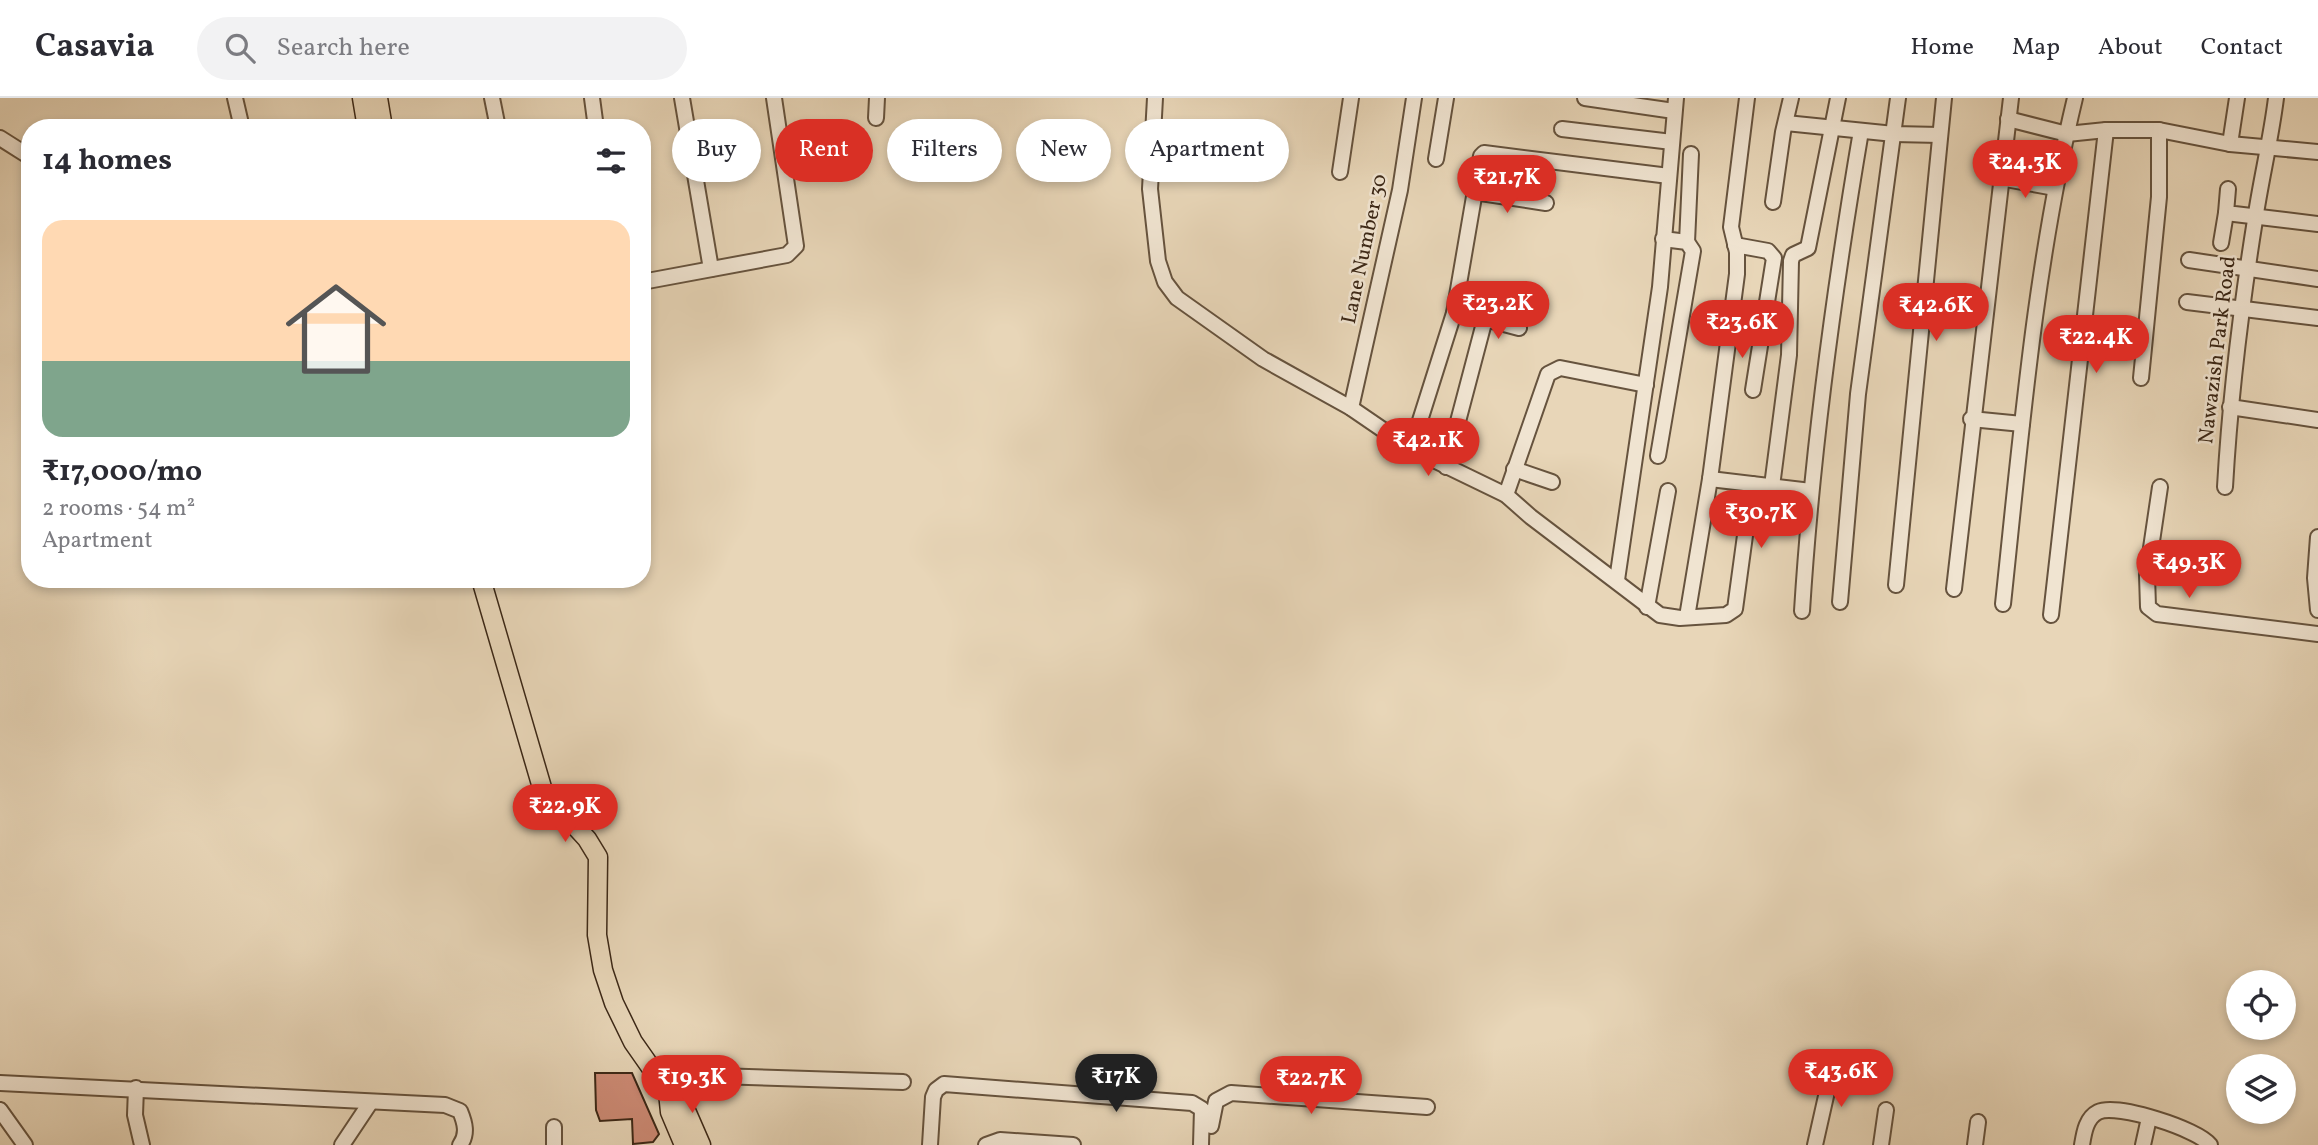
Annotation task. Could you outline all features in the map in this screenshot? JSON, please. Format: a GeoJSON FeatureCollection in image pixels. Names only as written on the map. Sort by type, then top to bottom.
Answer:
{"type":"FeatureCollection","features":[{"type":"Feature","properties":{"kind":"main road"},"geometry":{"type":"LineString","coordinates":[[362,98],[366,119]]}},
{"type":"Feature","properties":{"kind":"main road"},"geometry":{"type":"LineString","coordinates":[[378,98],[382,119]]}},
{"type":"Feature","properties":{"kind":"main road"},"geometry":{"type":"LineString","coordinates":[[484,588],[543,791],[587,839],[598,858],[595,920],[603,970],[614,1003],[632,1042],[668,1092],[684,1106],[701,1145]]}},
{"type":"Feature","properties":{"kind":"main road"},"geometry":{"type":"LineString","coordinates":[[668,1092],[670,1112],[684,1145]]}},
{"type":"Feature","properties":{"kind":"street"},"geometry":{"type":"LineString","coordinates":[[235,98],[240,119]]}},
{"type":"Feature","properties":{"kind":"street"},"geometry":{"type":"LineString","coordinates":[[492,98],[496,119]]}},
{"type":"Feature","properties":{"kind":"street"},"geometry":{"type":"LineString","coordinates":[[592,98],[596,119]]}},
{"type":"Feature","properties":{"kind":"street"},"geometry":{"type":"LineString","coordinates":[[682,98],[711,269]]}},
{"type":"Feature","properties":{"kind":"street"},"geometry":{"type":"LineString","coordinates":[[651,280],[787,255],[796,246],[774,98]]}},
{"type":"Feature","properties":{"kind":"street"},"geometry":{"type":"LineString","coordinates":[[876,118],[877,98]]}},
{"type":"Feature","properties":{"kind":"street"},"geometry":{"type":"LineString","coordinates":[[1154,98],[1150,190],[1158,261],[1165,282],[1177,298],[1244,346],[1351,408],[1411,449],[1506,495],[1541,526],[1617,580],[1647,607],[1664,617],[1726,615],[1735,609],[1752,484]]}},
{"type":"Feature","properties":{"kind":"street"},"geometry":{"type":"LineString","coordinates":[[1340,172],[1351,98]]}},
{"type":"Feature","properties":{"kind":"street","name":"Lane Number 30"},"geometry":{"type":"LineString","coordinates":[[1351,408],[1400,190],[1415,98]]}},
{"type":"Feature","properties":{"kind":"street"},"geometry":{"type":"LineString","coordinates":[[1436,159],[1446,98]]}},
{"type":"Feature","properties":{"kind":"street"},"geometry":{"type":"LineString","coordinates":[[1585,98],[1675,104],[1646,385],[1617,580]]}},
{"type":"Feature","properties":{"kind":"street"},"geometry":{"type":"LineString","coordinates":[[1687,617],[1710,479],[1737,274],[1731,227],[1747,98]]}},
{"type":"Feature","properties":{"kind":"street"},"geometry":{"type":"LineString","coordinates":[[1773,202],[1791,98]]}},
{"type":"Feature","properties":{"kind":"street"},"geometry":{"type":"LineString","coordinates":[[1772,486],[1789,355],[1788,259],[1808,248],[1838,98]]}},
{"type":"Feature","properties":{"kind":"street"},"geometry":{"type":"LineString","coordinates":[[1840,602],[1858,394],[1898,98]]}},
{"type":"Feature","properties":{"kind":"street"},"geometry":{"type":"LineString","coordinates":[[1896,585],[1944,98]]}},
{"type":"Feature","properties":{"kind":"street"},"geometry":{"type":"LineString","coordinates":[[1954,589],[1971,419],[2011,98]]}},
{"type":"Feature","properties":{"kind":"street"},"geometry":{"type":"LineString","coordinates":[[2003,604],[2022,424],[2055,188],[2076,98]]}},
{"type":"Feature","properties":{"kind":"street"},"geometry":{"type":"LineString","coordinates":[[2230,144],[2237,98]]}},
{"type":"Feature","properties":{"kind":"street","name":"Nawazish Park Road"},"geometry":{"type":"LineString","coordinates":[[2225,487],[2230,407],[2255,217],[2270,148],[2276,98]]}},
{"type":"Feature","properties":{"kind":"street"},"geometry":{"type":"LineString","coordinates":[[2008,119],[2067,134],[2106,130],[2159,130],[2230,144],[2318,152]]}},
{"type":"Feature","properties":{"kind":"street"},"geometry":{"type":"LineString","coordinates":[[1786,123],[1832,130],[1940,135]]}},
{"type":"Feature","properties":{"kind":"street"},"geometry":{"type":"LineString","coordinates":[[1562,129],[1671,142]]}},
{"type":"Feature","properties":{"kind":"street"},"geometry":{"type":"LineString","coordinates":[[2051,615],[2106,130]]}},
{"type":"Feature","properties":{"kind":"street"},"geometry":{"type":"LineString","coordinates":[[2141,378],[2159,197],[2159,130]]}},
{"type":"Feature","properties":{"kind":"street"},"geometry":{"type":"LineString","coordinates":[[1802,611],[1811,491],[1836,278],[1861,131]]}},
{"type":"Feature","properties":{"kind":"street"},"geometry":{"type":"LineString","coordinates":[[0,138],[21,151]]}},
{"type":"Feature","properties":{"kind":"street"},"geometry":{"type":"LineString","coordinates":[[1411,449],[1454,313],[1480,156],[1484,153],[1669,176]]}},
{"type":"Feature","properties":{"kind":"street"},"geometry":{"type":"LineString","coordinates":[[1687,242],[1691,154]]}},
{"type":"Feature","properties":{"kind":"street"},"geometry":{"type":"LineString","coordinates":[[2000,178],[2055,188]]}},
{"type":"Feature","properties":{"kind":"street"},"geometry":{"type":"LineString","coordinates":[[2221,243],[2228,189]]}},
{"type":"Feature","properties":{"kind":"street"},"geometry":{"type":"LineString","coordinates":[[1474,192],[1546,203]]}},
{"type":"Feature","properties":{"kind":"street"},"geometry":{"type":"LineString","coordinates":[[2226,214],[2318,224]]}},
{"type":"Feature","properties":{"kind":"street"},"geometry":{"type":"LineString","coordinates":[[1658,456],[1692,259],[1691,246],[1687,242],[1663,239]]}},
{"type":"Feature","properties":{"kind":"street"},"geometry":{"type":"LineString","coordinates":[[1735,245],[1768,251],[1774,258],[1754,390]]}},
{"type":"Feature","properties":{"kind":"street"},"geometry":{"type":"LineString","coordinates":[[2189,260],[2318,279]]}},
{"type":"Feature","properties":{"kind":"street"},"geometry":{"type":"LineString","coordinates":[[2186,302],[2318,318]]}},
{"type":"Feature","properties":{"kind":"street"},"geometry":{"type":"LineString","coordinates":[[1454,313],[1519,328]]}},
{"type":"Feature","properties":{"kind":"street"},"geometry":{"type":"LineString","coordinates":[[1446,467],[1485,319]]}},
{"type":"Feature","properties":{"kind":"street"},"geometry":{"type":"LineString","coordinates":[[1506,495],[1548,374],[1560,368],[1646,385]]}},
{"type":"Feature","properties":{"kind":"street"},"geometry":{"type":"LineString","coordinates":[[2230,407],[2318,420]]}},
{"type":"Feature","properties":{"kind":"street"},"geometry":{"type":"LineString","coordinates":[[1971,419],[2022,424]]}},
{"type":"Feature","properties":{"kind":"street"},"geometry":{"type":"LineString","coordinates":[[1514,469],[1552,482]]}},
{"type":"Feature","properties":{"kind":"street"},"geometry":{"type":"LineString","coordinates":[[1710,479],[1811,491]]}},
{"type":"Feature","properties":{"kind":"street"},"geometry":{"type":"LineString","coordinates":[[2160,487],[2147,575],[2148,607],[2157,614],[2318,634]]}},
{"type":"Feature","properties":{"kind":"street"},"geometry":{"type":"LineString","coordinates":[[1647,607],[1668,491]]}},
{"type":"Feature","properties":{"kind":"street"},"geometry":{"type":"LineString","coordinates":[[2318,537],[2315,578],[2318,610]]}},
{"type":"Feature","properties":{"kind":"street"},"geometry":{"type":"LineString","coordinates":[[1815,1145],[1833,1065]]}},
{"type":"Feature","properties":{"kind":"street"},"geometry":{"type":"LineString","coordinates":[[655,1074],[903,1082]]}},
{"type":"Feature","properties":{"kind":"street"},"geometry":{"type":"LineString","coordinates":[[0,1083],[445,1105],[460,1111],[465,1124],[464,1139],[460,1145]]}},
{"type":"Feature","properties":{"kind":"street"},"geometry":{"type":"LineString","coordinates":[[930,1145],[933,1097],[936,1090],[944,1084],[1192,1103],[1202,1109],[1204,1115],[1200,1145]]}},
{"type":"Feature","properties":{"kind":"street"},"geometry":{"type":"LineString","coordinates":[[136,1088],[135,1115],[142,1145]]}},
{"type":"Feature","properties":{"kind":"street"},"geometry":{"type":"LineString","coordinates":[[1209,1145],[1216,1101],[1231,1093],[1427,1107]]}},
{"type":"Feature","properties":{"kind":"street"},"geometry":{"type":"LineString","coordinates":[[342,1145],[370,1103]]}},
{"type":"Feature","properties":{"kind":"street"},"geometry":{"type":"LineString","coordinates":[[0,1110],[25,1145]]}},
{"type":"Feature","properties":{"kind":"street"},"geometry":{"type":"LineString","coordinates":[[1881,1145],[1886,1110]]}},
{"type":"Feature","properties":{"kind":"street"},"geometry":{"type":"LineString","coordinates":[[2082,1145],[2085,1126],[2096,1112],[2128,1111],[2198,1134],[2210,1145]]}},
{"type":"Feature","properties":{"kind":"street"},"geometry":{"type":"LineString","coordinates":[[2143,1145],[2150,1118]]}},
{"type":"Feature","properties":{"kind":"street"},"geometry":{"type":"LineString","coordinates":[[1975,1145],[1979,1122]]}},
{"type":"Feature","properties":{"kind":"street"},"geometry":{"type":"LineString","coordinates":[[554,1126],[554,1145]]}},
{"type":"Feature","properties":{"kind":"street"},"geometry":{"type":"LineString","coordinates":[[986,1145],[1000,1140],[1073,1145]]}},
{"type":"Feature","properties":{"kind":"building"},"geometry":{"type":"Polygon","coordinates":[[[595,1073],[632,1073],[659,1134],[653,1142],[633,1144],[632,1119],[600,1121],[596,1110],[595,1073]]]}}]}
